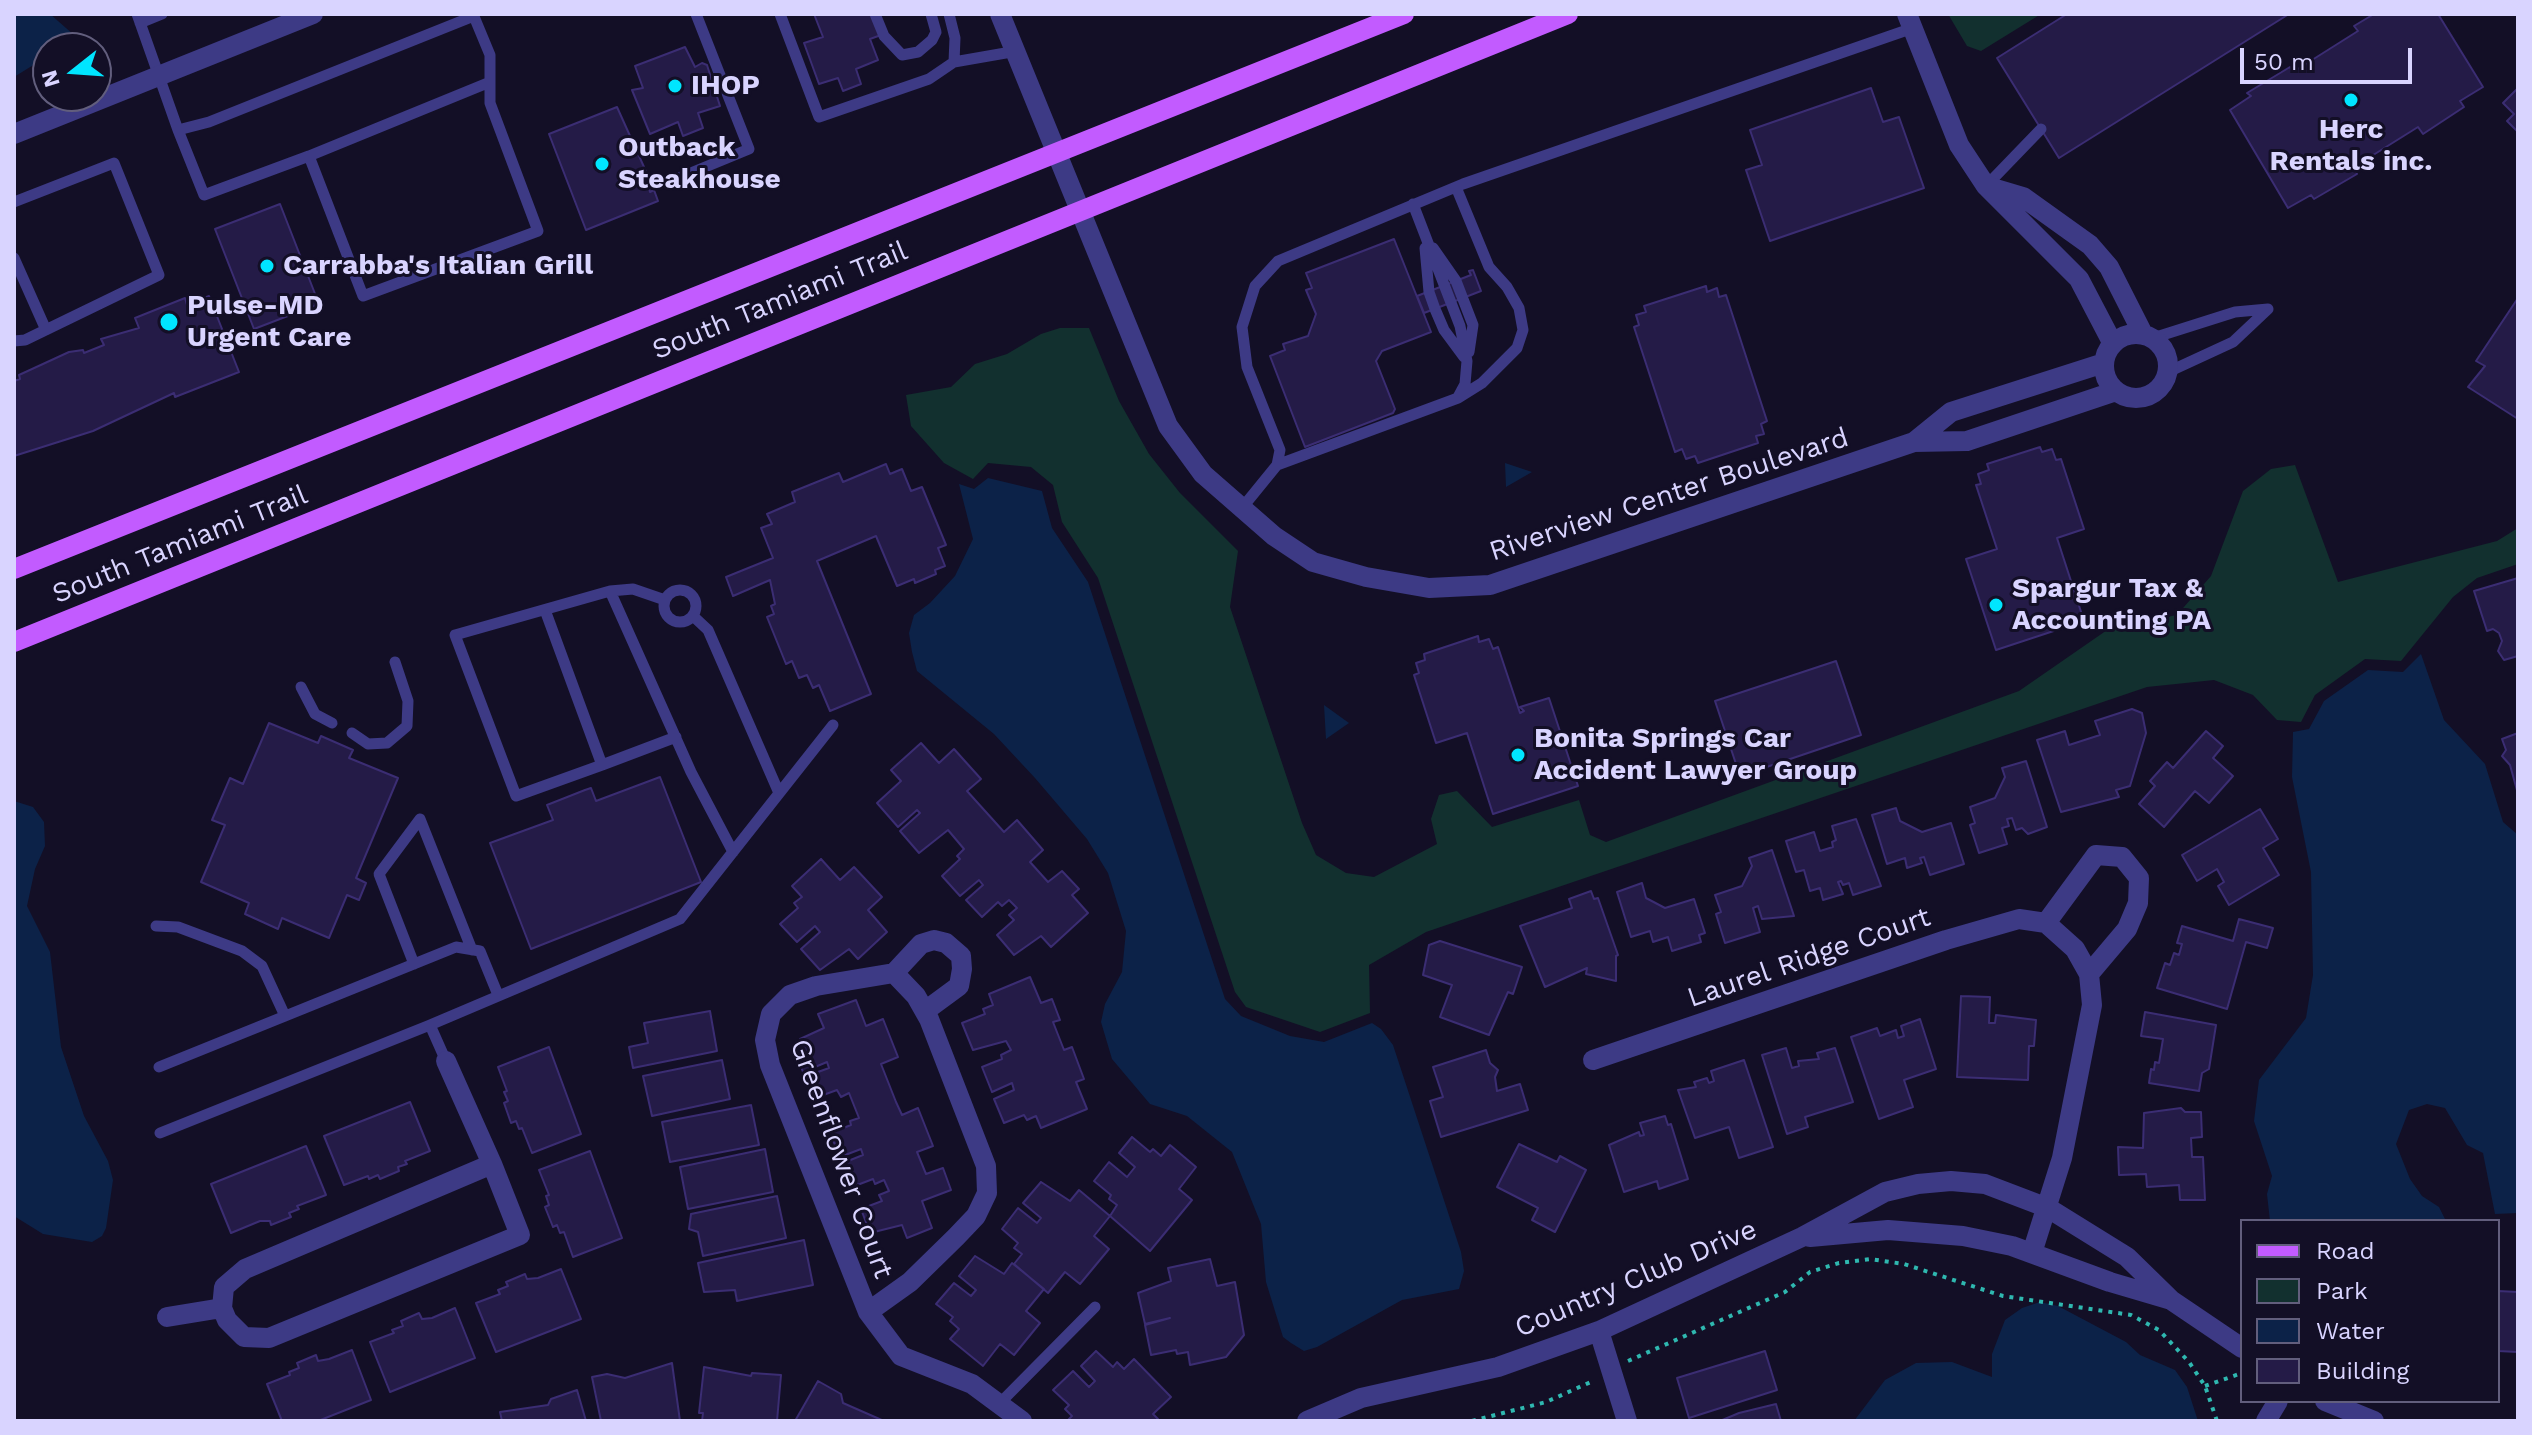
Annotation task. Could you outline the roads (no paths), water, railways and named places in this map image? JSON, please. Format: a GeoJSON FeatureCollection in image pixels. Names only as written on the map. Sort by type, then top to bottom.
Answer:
{"type":"FeatureCollection","features":[{"type":"Feature","properties":{"kind":"main road","name":"South Tamiami Trail"},"geometry":{"type":"LineString","coordinates":[[14,569],[1404,14]]}},
{"type":"Feature","properties":{"kind":"main road","name":"South Tamiami Trail"},"geometry":{"type":"LineString","coordinates":[[14,642],[1568,14]]}},
{"type":"Feature","properties":{"kind":"street"},"geometry":{"type":"LineString","coordinates":[[14,134],[313,14]]}},
{"type":"Feature","properties":{"kind":"street","name":"Riverview Center Boulevard"},"geometry":{"type":"LineString","coordinates":[[1000,14],[1168,426],[1203,474],[1274,536],[1313,562],[1366,577],[1429,588],[1490,585],[1914,442],[1967,441],[2116,391],[2135,398],[2146,397],[2162,385],[2168,372]]}},
{"type":"Feature","properties":{"kind":"street"},"geometry":{"type":"LineString","coordinates":[[1910,21],[1959,145],[1986,186],[2079,279],[2113,344],[2104,363],[2105,374],[2116,391]]}},
{"type":"Feature","properties":{"kind":"street"},"geometry":{"type":"LineString","coordinates":[[1986,186],[2032,203],[2090,245],[2109,267],[2148,336],[2166,355],[2168,372]]}},
{"type":"Feature","properties":{"kind":"street","name":"Riverview Center Boulevard"},"geometry":{"type":"LineString","coordinates":[[2113,344],[2132,334],[2148,336]]}},
{"type":"Feature","properties":{"kind":"street","name":"Riverview Center Boulevard"},"geometry":{"type":"LineString","coordinates":[[1914,442],[1951,412],[2104,363]]}},
{"type":"Feature","properties":{"kind":"street"},"geometry":{"type":"LineString","coordinates":[[2032,1253],[2062,1158],[2092,1005],[2089,974],[2075,949],[2046,923],[2096,855],[2122,857],[2139,878],[2138,903],[2127,929],[2089,974]]}},
{"type":"Feature","properties":{"kind":"street","name":"Laurel Ridge Court"},"geometry":{"type":"LineString","coordinates":[[1593,1060],[1946,940],[2019,919],[2046,923]]}},
{"type":"Feature","properties":{"kind":"street"},"geometry":{"type":"LineString","coordinates":[[894,973],[921,944],[934,940],[946,943],[961,956],[959,986],[925,1011]]}},
{"type":"Feature","properties":{"kind":"street","name":"Greenflower Court"},"geometry":{"type":"LineString","coordinates":[[868,1312],[910,1282],[956,1237],[976,1216],[987,1193],[986,1166],[925,1011],[894,973],[816,986],[790,995],[771,1014],[765,1040],[770,1065],[868,1312],[901,1356],[972,1384],[1022,1421]]}},
{"type":"Feature","properties":{"kind":"street"},"geometry":{"type":"LineString","coordinates":[[446,1061],[492,1164],[520,1235],[269,1338],[244,1337],[234,1330],[222,1308],[224,1287],[245,1269],[492,1164]]}},
{"type":"Feature","properties":{"kind":"street","name":"Country Club Drive"},"geometry":{"type":"LineString","coordinates":[[1307,1421],[1361,1398],[1510,1364],[1599,1331],[1802,1237],[1885,1192],[1918,1184],[1985,1184],[2048,1208],[2127,1257],[2171,1300],[2240,1347]]}},
{"type":"Feature","properties":{"kind":"street","name":"Country Club Drive"},"geometry":{"type":"LineString","coordinates":[[1802,1237],[1903,1231],[1963,1236],[2032,1253],[2110,1282],[2171,1300]]}},
{"type":"Feature","properties":{"kind":"street"},"geometry":{"type":"LineString","coordinates":[[167,1317],[222,1308]]}},
{"type":"Feature","properties":{"kind":"street"},"geometry":{"type":"LineString","coordinates":[[1599,1331],[1627,1421]]}},
{"type":"Feature","properties":{"kind":"street"},"geometry":{"type":"LineString","coordinates":[[2266,1421],[2277,1403]]}},
{"type":"Feature","properties":{"kind":"street"},"geometry":{"type":"LineString","coordinates":[[2330,1403],[2374,1421]]}},
{"type":"Feature","properties":{"kind":"lane"},"geometry":{"type":"LineString","coordinates":[[162,14],[139,18],[204,195],[490,82]]}},
{"type":"Feature","properties":{"kind":"lane"},"geometry":{"type":"LineString","coordinates":[[681,177],[749,149],[696,14]]}},
{"type":"Feature","properties":{"kind":"lane"},"geometry":{"type":"LineString","coordinates":[[780,14],[819,117],[929,79],[954,62],[1017,51]]}},
{"type":"Feature","properties":{"kind":"lane"},"geometry":{"type":"LineString","coordinates":[[875,14],[884,36],[902,55],[918,52],[932,40],[936,32],[931,14]]}},
{"type":"Feature","properties":{"kind":"lane"},"geometry":{"type":"LineString","coordinates":[[949,14],[955,38],[954,62]]}},
{"type":"Feature","properties":{"kind":"lane"},"geometry":{"type":"LineString","coordinates":[[178,130],[209,122],[473,15],[490,55],[490,103],[538,231],[363,296],[309,156]]}},
{"type":"Feature","properties":{"kind":"lane"},"geometry":{"type":"LineString","coordinates":[[1242,508],[1277,465],[1280,450],[1242,348],[1247,305],[1255,286],[1278,261],[1456,187],[1910,21]]}},
{"type":"Feature","properties":{"kind":"lane"},"geometry":{"type":"LineString","coordinates":[[1986,186],[2041,129]]}},
{"type":"Feature","properties":{"kind":"lane"},"geometry":{"type":"LineString","coordinates":[[14,202],[114,163],[159,275],[25,340],[14,341]]}},
{"type":"Feature","properties":{"kind":"lane"},"geometry":{"type":"LineString","coordinates":[[1277,465],[1458,398],[1505,362],[1517,348],[1523,330],[1519,308],[1507,287],[1489,267],[1456,187]]}},
{"type":"Feature","properties":{"kind":"lane"},"geometry":{"type":"LineString","coordinates":[[1413,204],[1460,326],[1467,361],[1465,384],[1458,398]]}},
{"type":"Feature","properties":{"kind":"lane"},"geometry":{"type":"LineString","coordinates":[[14,258],[46,330]]}},
{"type":"Feature","properties":{"kind":"lane","name":"Riverview Center Boulevard"},"geometry":{"type":"LineString","coordinates":[[2148,336],[2235,312],[2268,309],[2233,342],[2168,372]]}},
{"type":"Feature","properties":{"kind":"lane"},"geometry":{"type":"LineString","coordinates":[[665,600],[633,589],[610,591],[455,635],[516,796],[676,737]]}},
{"type":"Feature","properties":{"kind":"lane"},"geometry":{"type":"LineString","coordinates":[[675,590],[686,591],[696,603],[693,616],[682,623],[672,621],[665,613],[665,600],[675,590]]}},
{"type":"Feature","properties":{"kind":"lane"},"geometry":{"type":"LineString","coordinates":[[610,591],[676,737],[733,852]]}},
{"type":"Feature","properties":{"kind":"lane"},"geometry":{"type":"LineString","coordinates":[[545,610],[602,765]]}},
{"type":"Feature","properties":{"kind":"lane"},"geometry":{"type":"LineString","coordinates":[[693,616],[708,630],[779,793]]}},
{"type":"Feature","properties":{"kind":"lane"},"geometry":{"type":"LineString","coordinates":[[352,733],[368,744],[387,743],[407,726],[408,701],[395,662]]}},
{"type":"Feature","properties":{"kind":"lane"},"geometry":{"type":"LineString","coordinates":[[301,687],[315,714],[332,723]]}},
{"type":"Feature","properties":{"kind":"lane"},"geometry":{"type":"LineString","coordinates":[[160,1133],[430,1025],[680,919],[833,725]]}},
{"type":"Feature","properties":{"kind":"lane"},"geometry":{"type":"LineString","coordinates":[[414,964],[379,874],[420,819],[472,950]]}},
{"type":"Feature","properties":{"kind":"lane"},"geometry":{"type":"LineString","coordinates":[[156,926],[178,927],[242,951],[262,966],[285,1016]]}},
{"type":"Feature","properties":{"kind":"lane"},"geometry":{"type":"LineString","coordinates":[[159,1067],[456,947],[480,951],[498,995]]}},
{"type":"Feature","properties":{"kind":"lane"},"geometry":{"type":"LineString","coordinates":[[430,1025],[446,1061]]}},
{"type":"Feature","properties":{"kind":"lane"},"geometry":{"type":"LineString","coordinates":[[1000,1403],[1095,1307]]}},
{"type":"Feature","properties":{"kind":"water"},"geometry":{"type":"Polygon","coordinates":[[[14,14],[50,14],[71,32],[32,32],[32,66],[14,77],[14,14]]]}},
{"type":"Feature","properties":{"kind":"water"},"geometry":{"type":"Polygon","coordinates":[[[1505,463],[1532,472],[1506,487],[1505,463]]]}},
{"type":"Feature","properties":{"kind":"water"},"geometry":{"type":"Polygon","coordinates":[[[988,478],[1042,491],[1052,528],[1088,582],[1225,999],[1241,1016],[1290,1036],[1324,1042],[1372,1023],[1393,1045],[1461,1252],[1464,1271],[1459,1289],[1402,1300],[1317,1347],[1304,1351],[1291,1343],[1283,1337],[1266,1282],[1261,1224],[1232,1152],[1187,1116],[1150,1104],[1112,1059],[1101,1022],[1105,1004],[1122,972],[1126,931],[1108,873],[1087,839],[994,734],[917,671],[912,652],[909,633],[914,615],[955,576],[973,539],[959,484],[974,489],[988,478]]]}},
{"type":"Feature","properties":{"kind":"water"},"geometry":{"type":"Polygon","coordinates":[[[2421,654],[2444,720],[2485,764],[2503,822],[2518,835],[2518,1213],[2495,1214],[2483,1153],[2467,1145],[2445,1108],[2427,1104],[2409,1110],[2396,1144],[2410,1179],[2422,1196],[2439,1207],[2445,1219],[2270,1219],[2267,1194],[2272,1176],[2254,1121],[2259,1080],[2306,1018],[2313,975],[2311,872],[2292,777],[2293,732],[2309,729],[2324,701],[2368,670],[2403,672],[2421,654]]]}},
{"type":"Feature","properties":{"kind":"water"},"geometry":{"type":"Polygon","coordinates":[[[1324,705],[1349,723],[1326,739],[1324,705]]]}},
{"type":"Feature","properties":{"kind":"water"},"geometry":{"type":"Polygon","coordinates":[[[14,801],[33,807],[44,822],[45,846],[35,869],[27,906],[50,952],[61,1047],[84,1116],[108,1161],[113,1180],[106,1228],[102,1236],[92,1242],[43,1234],[14,1216],[14,801]]]}},
{"type":"Feature","properties":{"kind":"water"},"geometry":{"type":"Polygon","coordinates":[[[2040,1302],[2058,1306],[2126,1342],[2140,1355],[2175,1370],[2187,1387],[2198,1421],[1854,1421],[1885,1380],[1916,1363],[1952,1362],[1992,1377],[1992,1354],[2005,1320],[2022,1308],[2040,1302]]]}},
{"type":"Feature","properties":{"kind":"place","name":"IHOP"},"geometry":{"type":"Point","coordinates":[675,86]}},
{"type":"Feature","properties":{"kind":"place","name":"Herc Rentals inc."},"geometry":{"type":"Point","coordinates":[2351,100]}},
{"type":"Feature","properties":{"kind":"place","name":"Outback Steakhouse"},"geometry":{"type":"Point","coordinates":[602,164]}},
{"type":"Feature","properties":{"kind":"place","name":"Carrabba's Italian Grill"},"geometry":{"type":"Point","coordinates":[267,266]}},
{"type":"Feature","properties":{"kind":"place","name":"Pulse-MD Urgent Care"},"geometry":{"type":"Point","coordinates":[169,322]}},
{"type":"Feature","properties":{"kind":"place","name":"Spargur Tax & Accounting PA"},"geometry":{"type":"Point","coordinates":[1996,605]}},
{"type":"Feature","properties":{"kind":"place","name":"Bonita Springs Car Accident Lawyer Group"},"geometry":{"type":"Point","coordinates":[1518,755]}}]}
